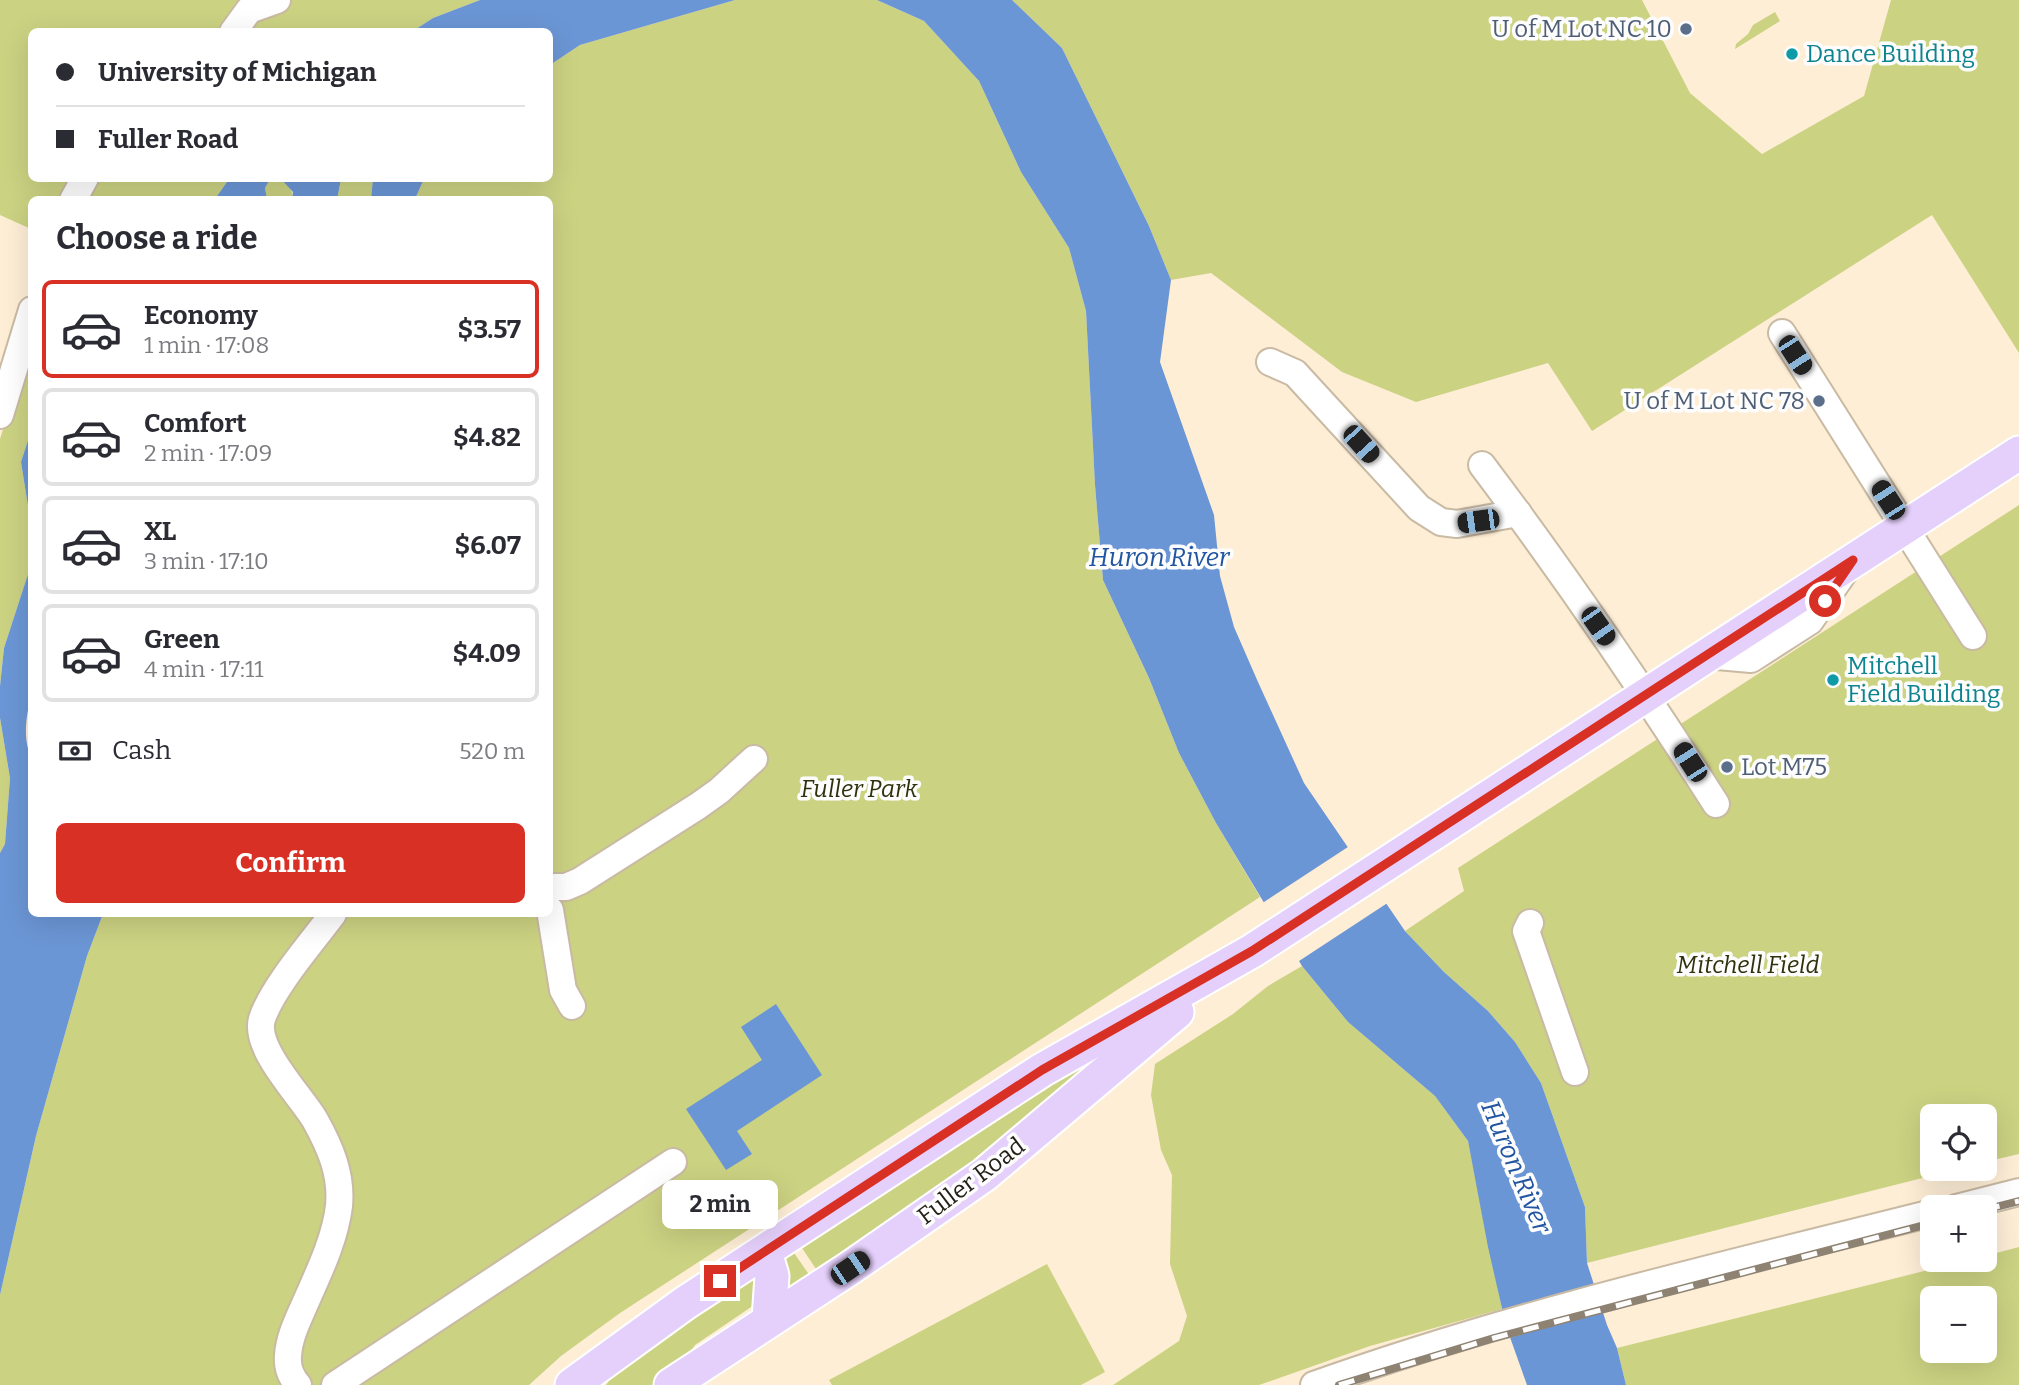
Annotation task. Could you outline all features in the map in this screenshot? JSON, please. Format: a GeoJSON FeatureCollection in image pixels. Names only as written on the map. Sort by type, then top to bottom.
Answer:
{"type":"FeatureCollection","features":[{"type":"Feature","properties":{"kind":"main road","name":"Fuller Road"},"geometry":{"type":"LineString","coordinates":[[586,1378],[685,1303],[1042,1070],[1252,951],[2019,453]]}},
{"type":"Feature","properties":{"kind":"main road","name":"Fuller Road"},"geometry":{"type":"LineString","coordinates":[[671,1385],[860,1261],[984,1175],[1119,1059],[1252,951]]}},
{"type":"Feature","properties":{"kind":"main road"},"geometry":{"type":"LineString","coordinates":[[765,1252],[772,1276],[769,1319]]}},
{"type":"Feature","properties":{"kind":"street"},"geometry":{"type":"LineString","coordinates":[[236,28],[249,10],[277,0]]}},
{"type":"Feature","properties":{"kind":"street"},"geometry":{"type":"LineString","coordinates":[[0,415],[28,323]]}},
{"type":"Feature","properties":{"kind":"street"},"geometry":{"type":"LineString","coordinates":[[1782,333],[1973,636]]}},
{"type":"Feature","properties":{"kind":"street"},"geometry":{"type":"LineString","coordinates":[[1270,362],[1295,373],[1419,508],[1441,522],[1457,524],[1518,513]]}},
{"type":"Feature","properties":{"kind":"street"},"geometry":{"type":"LineString","coordinates":[[1482,465],[1646,694],[1716,804]]}},
{"type":"Feature","properties":{"kind":"street"},"geometry":{"type":"LineString","coordinates":[[553,887],[566,887],[580,881],[698,806],[754,760]]}},
{"type":"Feature","properties":{"kind":"street"},"geometry":{"type":"LineString","coordinates":[[298,1385],[291,1377],[287,1358],[292,1334],[332,1238],[339,1208],[340,1181],[315,1120],[272,1060],[264,1043],[260,1023],[269,1001],[331,917]]}},
{"type":"Feature","properties":{"kind":"street"},"geometry":{"type":"LineString","coordinates":[[551,917],[563,990],[572,1006]]}},
{"type":"Feature","properties":{"kind":"street"},"geometry":{"type":"LineString","coordinates":[[1530,923],[1526,931],[1575,1072]]}},
{"type":"Feature","properties":{"kind":"street"},"geometry":{"type":"LineString","coordinates":[[335,1385],[673,1162]]}},
{"type":"Feature","properties":{"kind":"street"},"geometry":{"type":"LineString","coordinates":[[1997,1198],[2019,1192]]}},
{"type":"Feature","properties":{"kind":"street"},"geometry":{"type":"LineString","coordinates":[[1314,1385],[1394,1357],[1494,1328],[1920,1216]]}},
{"type":"Feature","properties":{"kind":"green space"},"geometry":{"type":"Polygon","coordinates":[[[0,0],[480,0],[433,18],[418,28],[28,28],[28,182],[227,182],[217,196],[28,196],[28,228],[0,215],[0,0]]]}},
{"type":"Feature","properties":{"kind":"green space","name":"Fuller Park"},"geometry":{"type":"Polygon","coordinates":[[[735,0],[877,0],[924,21],[979,81],[1021,172],[1069,248],[1086,311],[1103,580],[1149,678],[1179,753],[1260,897],[620,1313],[561,1356],[529,1385],[0,1385],[0,1295],[36,1136],[87,956],[102,917],[553,917],[553,196],[416,196],[423,182],[553,182],[553,63],[580,45],[735,0]]]}},
{"type":"Feature","properties":{"kind":"green space"},"geometry":{"type":"Polygon","coordinates":[[[1012,0],[1642,0],[1690,93],[1762,154],[1864,96],[1891,0],[2019,0],[2019,353],[1932,215],[1592,431],[1548,363],[1416,402],[1342,372],[1211,273],[1171,280],[1149,226],[1062,48],[1012,0]]]}},
{"type":"Feature","properties":{"kind":"green space"},"geometry":{"type":"Polygon","coordinates":[[[1775,12],[1780,21],[1735,49],[1736,44],[1748,34],[1753,25],[1775,12]]]}},
{"type":"Feature","properties":{"kind":"green space"},"geometry":{"type":"Polygon","coordinates":[[[268,182],[284,182],[292,196],[266,196],[265,188],[268,182]]]}},
{"type":"Feature","properties":{"kind":"green space"},"geometry":{"type":"Polygon","coordinates":[[[340,182],[373,182],[371,196],[338,196],[340,182]]]}},
{"type":"Feature","properties":{"kind":"green space"},"geometry":{"type":"Polygon","coordinates":[[[28,349],[28,440],[21,462],[28,506],[28,574],[4,648],[0,686],[0,439],[28,349]]]}},
{"type":"Feature","properties":{"kind":"green space","name":"Mitchell Field"},"geometry":{"type":"Polygon","coordinates":[[[2019,505],[2019,1154],[1997,1159],[1997,1104],[1920,1104],[1920,1179],[1587,1263],[1585,1207],[1541,1083],[1515,1042],[1488,1011],[1444,972],[1405,931],[1464,891],[1458,868],[2019,505]]]}},
{"type":"Feature","properties":{"kind":"green space"},"geometry":{"type":"Polygon","coordinates":[[[0,718],[10,778],[5,844],[0,853],[0,718]]]}},
{"type":"Feature","properties":{"kind":"green space"},"geometry":{"type":"Polygon","coordinates":[[[1302,966],[1348,1022],[1435,1096],[1468,1141],[1502,1309],[1370,1346],[1259,1385],[1113,1385],[1179,1341],[1187,1316],[1170,1264],[1172,1175],[1161,1150],[1151,1095],[1155,1064],[1233,1014],[1268,986],[1302,966]]]}},
{"type":"Feature","properties":{"kind":"green space"},"geometry":{"type":"Polygon","coordinates":[[[1191,988],[1017,1135],[818,1272],[798,1242],[1191,988]]]}},
{"type":"Feature","properties":{"kind":"green space"},"geometry":{"type":"Polygon","coordinates":[[[790,1247],[812,1279],[788,1295],[780,1254],[790,1247]]]}},
{"type":"Feature","properties":{"kind":"green space"},"geometry":{"type":"Polygon","coordinates":[[[2019,1247],[2019,1385],[1626,1385],[1617,1348],[1920,1272],[1997,1272],[1997,1253],[2019,1247]]]}},
{"type":"Feature","properties":{"kind":"green space"},"geometry":{"type":"Polygon","coordinates":[[[1047,1264],[1105,1372],[1081,1385],[832,1385],[829,1380],[1047,1264]]]}},
{"type":"Feature","properties":{"kind":"green space"},"geometry":{"type":"Polygon","coordinates":[[[756,1270],[757,1303],[695,1345],[680,1366],[655,1385],[606,1385],[613,1375],[676,1332],[699,1307],[756,1270]]]}},
{"type":"Feature","properties":{"kind":"water"},"geometry":{"type":"Polygon","coordinates":[[[480,0],[735,0],[580,45],[553,63],[553,28],[418,28],[433,18],[480,0]]]}},
{"type":"Feature","properties":{"kind":"water","name":"Huron River"},"geometry":{"type":"Polygon","coordinates":[[[877,0],[1012,0],[1062,48],[1149,226],[1171,280],[1160,362],[1214,515],[1220,576],[1234,627],[1304,783],[1405,931],[1444,972],[1488,1011],[1515,1042],[1541,1083],[1585,1207],[1587,1263],[1617,1348],[1626,1385],[1527,1385],[1506,1326],[1468,1141],[1435,1096],[1348,1022],[1302,966],[1216,823],[1179,753],[1149,678],[1103,580],[1086,311],[1069,248],[1021,172],[979,81],[924,21],[877,0]]]}},
{"type":"Feature","properties":{"kind":"water"},"geometry":{"type":"Polygon","coordinates":[[[227,182],[268,182],[265,188],[266,196],[217,196],[227,182]]]}},
{"type":"Feature","properties":{"kind":"water"},"geometry":{"type":"Polygon","coordinates":[[[284,182],[340,182],[338,196],[292,196],[293,192],[284,182]]]}},
{"type":"Feature","properties":{"kind":"water"},"geometry":{"type":"Polygon","coordinates":[[[373,182],[423,182],[416,196],[371,196],[373,182]]]}},
{"type":"Feature","properties":{"kind":"water"},"geometry":{"type":"Polygon","coordinates":[[[28,440],[28,506],[21,462],[28,440]]]}},
{"type":"Feature","properties":{"kind":"water"},"geometry":{"type":"Polygon","coordinates":[[[28,574],[28,917],[102,917],[87,956],[36,1136],[0,1295],[0,853],[5,844],[10,778],[0,718],[4,648],[28,574]]]}},
{"type":"Feature","properties":{"kind":"water"},"geometry":{"type":"Polygon","coordinates":[[[776,1004],[822,1075],[737,1131],[752,1154],[726,1170],[686,1109],[762,1060],[741,1027],[776,1004]]]}},
{"type":"Feature","properties":{"kind":"pier"},"geometry":{"type":"Polygon","coordinates":[[[1351,845],[1389,902],[1296,963],[1261,904],[1351,845]]]}},
{"type":"Feature","properties":{"kind":"railway"},"geometry":{"type":"LineString","coordinates":[[1997,1207],[2019,1201]]}},
{"type":"Feature","properties":{"kind":"railway"},"geometry":{"type":"LineString","coordinates":[[1339,1385],[1494,1338],[1920,1226]]}},
{"type":"Feature","properties":{"kind":"place","name":"U of M Lot NC 10"},"geometry":{"type":"Point","coordinates":[1686,29]}},
{"type":"Feature","properties":{"kind":"place","name":"Dance Building"},"geometry":{"type":"Point","coordinates":[1792,54]}},
{"type":"Feature","properties":{"kind":"place","name":"U of M Lot NC 78"},"geometry":{"type":"Point","coordinates":[1819,401]}},
{"type":"Feature","properties":{"kind":"place","name":"Mitchell Field Building"},"geometry":{"type":"Point","coordinates":[1833,680]}},
{"type":"Feature","properties":{"kind":"place","name":"Lot M75"},"geometry":{"type":"Point","coordinates":[1727,767]}},
{"type":"Feature","properties":{"kind":"route"},"geometry":{"type":"LineString","coordinates":[[720,1281],[1042,1070],[1252,951],[1853,560],[1825,601]]}}]}
